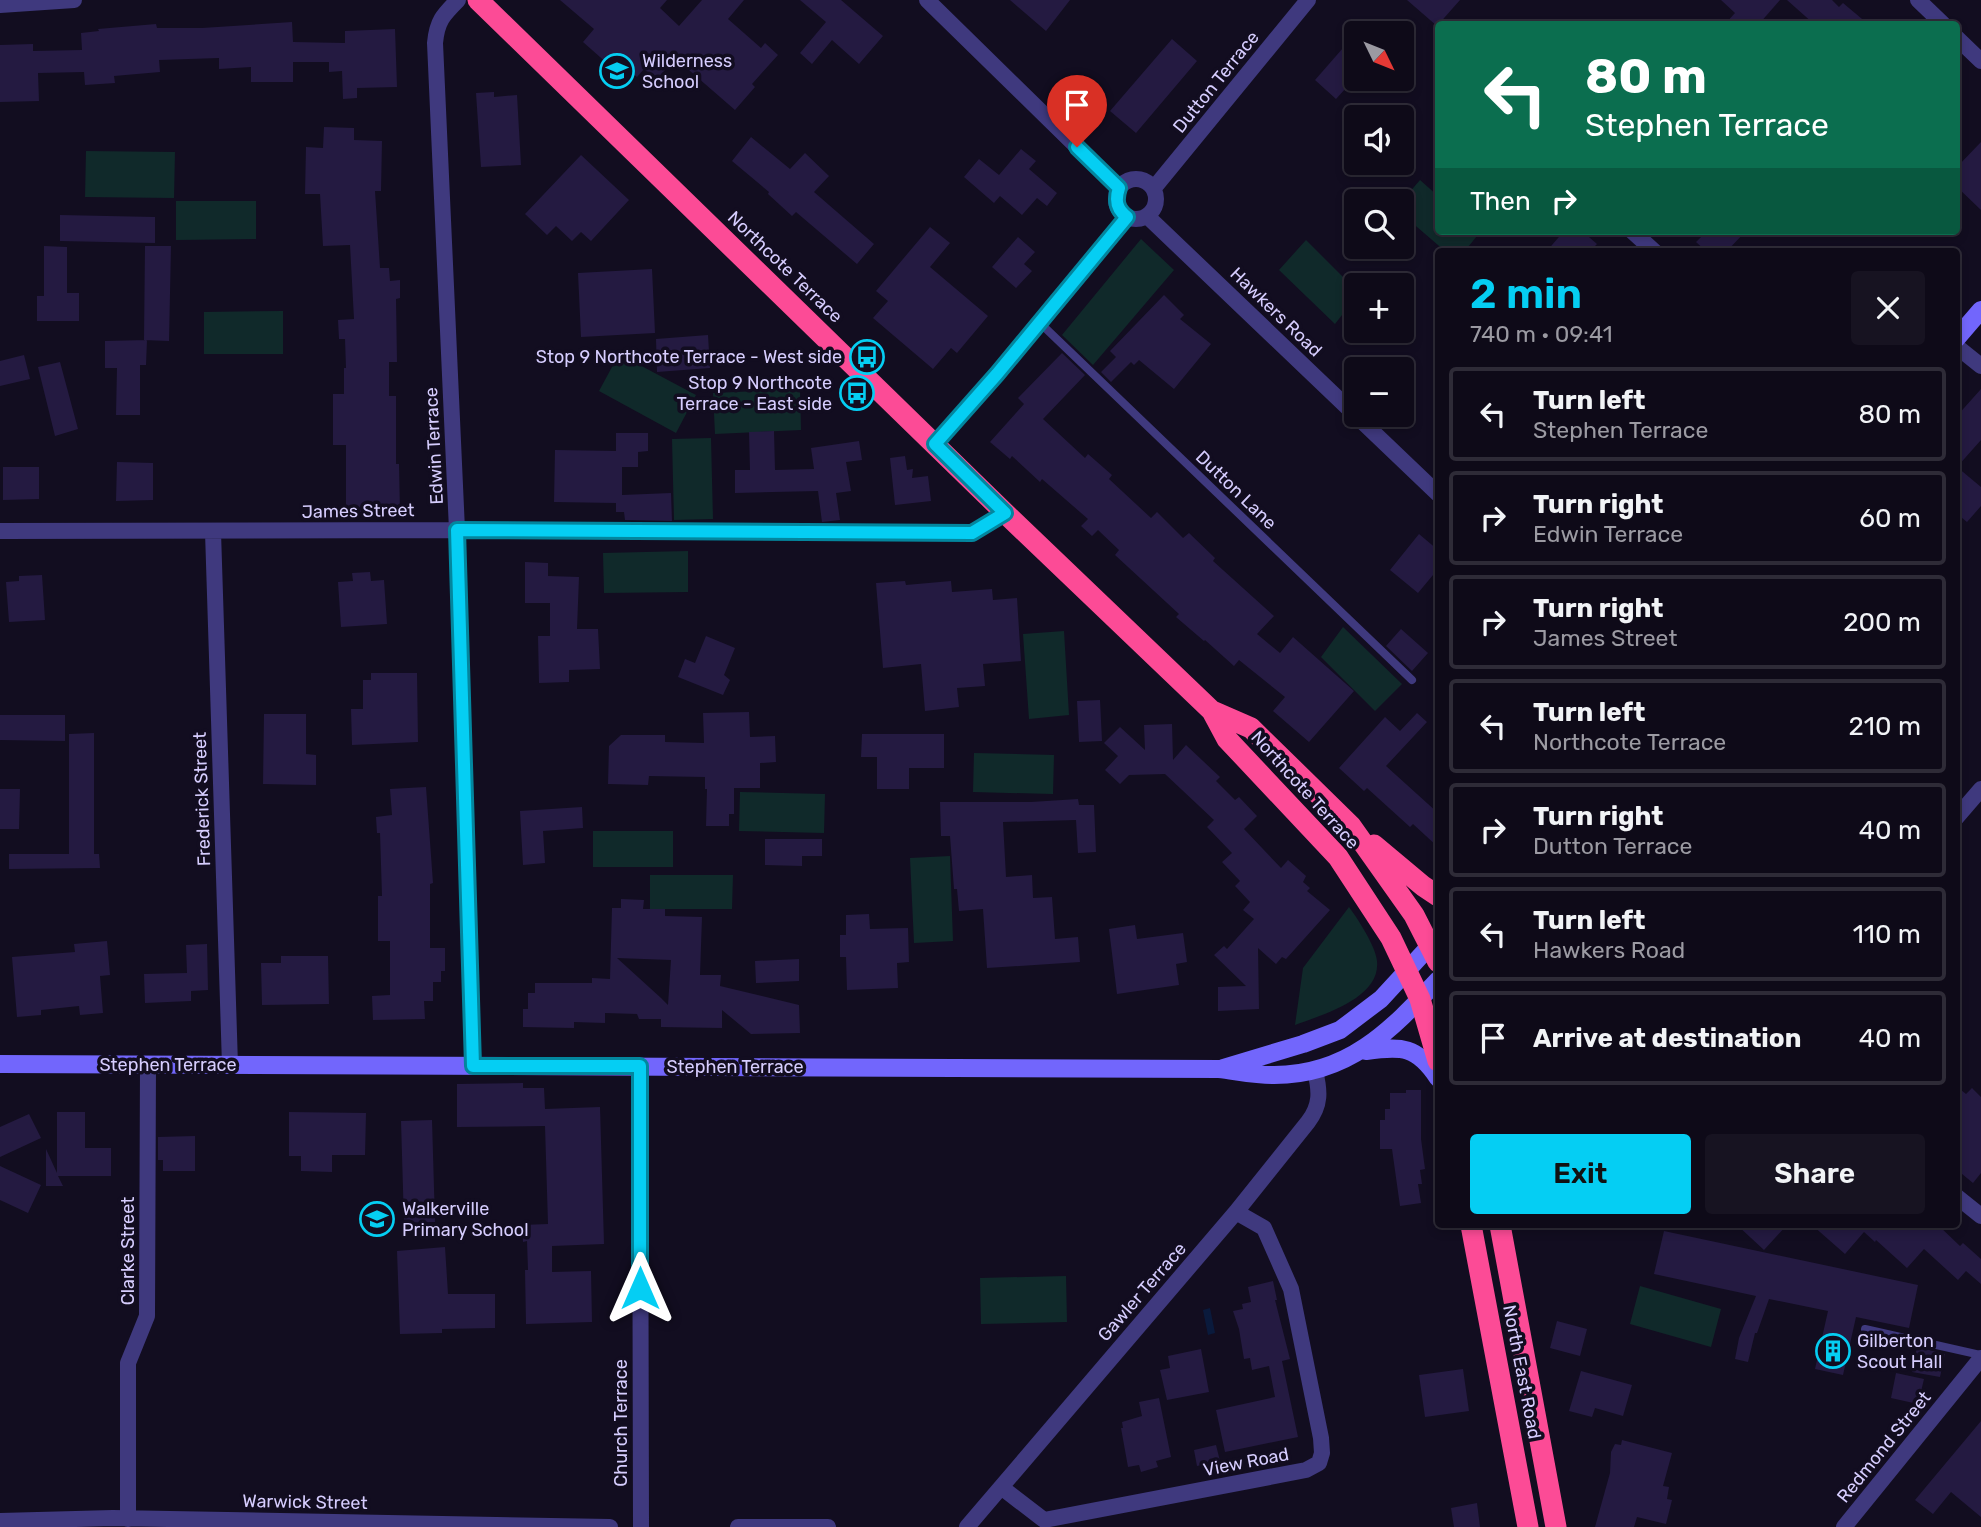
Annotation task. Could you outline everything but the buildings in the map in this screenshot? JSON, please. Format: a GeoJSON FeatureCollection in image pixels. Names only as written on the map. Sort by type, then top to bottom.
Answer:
{"type":"FeatureCollection","features":[{"type":"Feature","properties":{"kind":"highway","name":"Northcote Terrace"},"geometry":{"type":"LineString","coordinates":[[478,0],[1212,711],[1227,739],[1338,857],[1391,938],[1420,999]]}},
{"type":"Feature","properties":{"kind":"highway","name":"Northcote Terrace"},"geometry":{"type":"LineString","coordinates":[[1212,711],[1251,729],[1351,826],[1435,946]]}},
{"type":"Feature","properties":{"kind":"highway"},"geometry":{"type":"LineString","coordinates":[[1351,826],[1435,894]]}},
{"type":"Feature","properties":{"kind":"highway"},"geometry":{"type":"LineString","coordinates":[[1420,999],[1435,1051]]}},
{"type":"Feature","properties":{"kind":"highway","name":"North East Road"},"geometry":{"type":"LineString","coordinates":[[1472,1228],[1528,1527]]}},
{"type":"Feature","properties":{"kind":"highway","name":"North East Road"},"geometry":{"type":"LineString","coordinates":[[1501,1228],[1556,1527]]}},
{"type":"Feature","properties":{"kind":"main road"},"geometry":{"type":"LineString","coordinates":[[1960,334],[1981,310]]}},
{"type":"Feature","properties":{"kind":"main road","name":"Stephen Terrace"},"geometry":{"type":"LineString","coordinates":[[1219,1069],[1340,1030],[1381,999],[1408,971],[1435,949]]}},
{"type":"Feature","properties":{"kind":"main road","name":"Stephen Terrace"},"geometry":{"type":"LineString","coordinates":[[0,1064],[1219,1069],[1268,1075],[1315,1070],[1359,1052],[1393,1027],[1435,982]]}},
{"type":"Feature","properties":{"kind":"main road"},"geometry":{"type":"LineString","coordinates":[[1359,1052],[1387,1048],[1409,1050],[1435,1075]]}},
{"type":"Feature","properties":{"kind":"street"},"geometry":{"type":"LineString","coordinates":[[0,5],[74,0]]}},
{"type":"Feature","properties":{"kind":"street","name":"Edwin Terrace"},"geometry":{"type":"LineString","coordinates":[[458,0],[437,26],[435,43],[457,530],[473,1066]]}},
{"type":"Feature","properties":{"kind":"street"},"geometry":{"type":"LineString","coordinates":[[927,0],[1119,188]]}},
{"type":"Feature","properties":{"kind":"street","name":"Dutton Terrace"},"geometry":{"type":"LineString","coordinates":[[1154,188],[1308,0]]}},
{"type":"Feature","properties":{"kind":"street"},"geometry":{"type":"LineString","coordinates":[[1918,0],[1940,21]]}},
{"type":"Feature","properties":{"kind":"street"},"geometry":{"type":"LineString","coordinates":[[1960,41],[1981,61]]}},
{"type":"Feature","properties":{"kind":"street"},"geometry":{"type":"LineString","coordinates":[[1136,178],[1143,179],[1154,188],[1155,206],[1147,216],[1140,219],[1127,217],[1116,201],[1119,188],[1123,183],[1136,178]]}},
{"type":"Feature","properties":{"kind":"street","name":"Hawkers Road"},"geometry":{"type":"LineString","coordinates":[[1147,216],[1435,491]]}},
{"type":"Feature","properties":{"kind":"street"},"geometry":{"type":"LineString","coordinates":[[935,444],[1127,217]]}},
{"type":"Feature","properties":{"kind":"street"},"geometry":{"type":"LineString","coordinates":[[1636,235],[1651,248]]}},
{"type":"Feature","properties":{"kind":"street"},"geometry":{"type":"LineString","coordinates":[[1960,349],[1981,366]]}},
{"type":"Feature","properties":{"kind":"street","name":"James Street"},"geometry":{"type":"LineString","coordinates":[[0,531],[972,533],[1005,513]]}},
{"type":"Feature","properties":{"kind":"street","name":"Frederick Street"},"geometry":{"type":"LineString","coordinates":[[213,532],[230,1065]]}},
{"type":"Feature","properties":{"kind":"street"},"geometry":{"type":"LineString","coordinates":[[1960,813],[1981,789]]}},
{"type":"Feature","properties":{"kind":"street","name":"Clarke Street"},"geometry":{"type":"LineString","coordinates":[[128,1519],[128,1363],[147,1316],[148,1065]]}},
{"type":"Feature","properties":{"kind":"street","name":"Church Terrace"},"geometry":{"type":"LineString","coordinates":[[640,1066],[641,1527]]}},
{"type":"Feature","properties":{"kind":"street","name":"Gawler Terrace"},"geometry":{"type":"LineString","coordinates":[[967,1527],[1236,1212],[1315,1112],[1319,1096],[1315,1070]]}},
{"type":"Feature","properties":{"kind":"street"},"geometry":{"type":"LineString","coordinates":[[1960,1199],[1981,1216]]}},
{"type":"Feature","properties":{"kind":"street","name":"View Road"},"geometry":{"type":"LineString","coordinates":[[1000,1487],[1044,1520],[1306,1470],[1319,1464],[1322,1453],[1321,1438],[1291,1289],[1264,1228],[1236,1212]]}},
{"type":"Feature","properties":{"kind":"street","name":"Redmond Street"},"geometry":{"type":"LineString","coordinates":[[1844,1527],[1981,1357]]}},
{"type":"Feature","properties":{"kind":"street","name":"Warwick Street"},"geometry":{"type":"LineString","coordinates":[[0,1521],[128,1519],[610,1527]]}},
{"type":"Feature","properties":{"kind":"street"},"geometry":{"type":"LineString","coordinates":[[738,1527],[828,1527]]}},
{"type":"Feature","properties":{"kind":"lane","name":"Dutton Lane"},"geometry":{"type":"LineString","coordinates":[[1039,322],[1412,680]]}},
{"type":"Feature","properties":{"kind":"lane"},"geometry":{"type":"LineString","coordinates":[[1865,1329],[1981,1357]]}},
{"type":"Feature","properties":{"kind":"green space"},"geometry":{"type":"Polygon","coordinates":[[[86,151],[175,152],[174,198],[85,197],[86,151]]]}},
{"type":"Feature","properties":{"kind":"green space"},"geometry":{"type":"Polygon","coordinates":[[[1420,180],[1435,193],[1435,235],[1478,235],[1467,248],[1441,248],[1414,224],[1412,189],[1420,180]]]}},
{"type":"Feature","properties":{"kind":"green space"},"geometry":{"type":"Polygon","coordinates":[[[176,201],[256,201],[256,239],[176,240],[176,201]]]}},
{"type":"Feature","properties":{"kind":"green space"},"geometry":{"type":"Polygon","coordinates":[[[1141,239],[1174,270],[1093,365],[1062,335],[1141,239]]]}},
{"type":"Feature","properties":{"kind":"green space"},"geometry":{"type":"Polygon","coordinates":[[[1306,240],[1344,278],[1344,312],[1335,324],[1279,270],[1306,240]]]}},
{"type":"Feature","properties":{"kind":"green space"},"geometry":{"type":"Polygon","coordinates":[[[283,311],[283,354],[204,354],[204,312],[283,311]]]}},
{"type":"Feature","properties":{"kind":"green space"},"geometry":{"type":"Polygon","coordinates":[[[619,354],[696,395],[676,433],[599,391],[619,354]]]}},
{"type":"Feature","properties":{"kind":"green space"},"geometry":{"type":"Polygon","coordinates":[[[800,389],[801,430],[715,434],[713,393],[800,389]]]}},
{"type":"Feature","properties":{"kind":"green space"},"geometry":{"type":"Polygon","coordinates":[[[711,438],[713,519],[674,520],[672,439],[711,438]]]}},
{"type":"Feature","properties":{"kind":"green space"},"geometry":{"type":"Polygon","coordinates":[[[688,551],[688,592],[604,593],[603,553],[688,551]]]}},
{"type":"Feature","properties":{"kind":"green space"},"geometry":{"type":"Polygon","coordinates":[[[1343,627],[1402,684],[1375,711],[1321,657],[1343,627]]]}},
{"type":"Feature","properties":{"kind":"green space"},"geometry":{"type":"Polygon","coordinates":[[[1064,631],[1069,715],[1029,719],[1023,634],[1064,631]]]}},
{"type":"Feature","properties":{"kind":"green space"},"geometry":{"type":"Polygon","coordinates":[[[974,753],[1054,755],[1053,794],[973,792],[974,753]]]}},
{"type":"Feature","properties":{"kind":"green space"},"geometry":{"type":"Polygon","coordinates":[[[740,792],[825,794],[824,833],[739,831],[740,792]]]}},
{"type":"Feature","properties":{"kind":"green space"},"geometry":{"type":"Polygon","coordinates":[[[593,831],[673,831],[673,867],[593,867],[593,831]]]}},
{"type":"Feature","properties":{"kind":"green space"},"geometry":{"type":"Polygon","coordinates":[[[950,856],[953,941],[914,943],[910,858],[950,856]]]}},
{"type":"Feature","properties":{"kind":"green space"},"geometry":{"type":"Polygon","coordinates":[[[650,875],[733,875],[732,909],[650,909],[650,875]]]}},
{"type":"Feature","properties":{"kind":"green space"},"geometry":{"type":"Polygon","coordinates":[[[1349,907],[1373,948],[1377,961],[1376,974],[1370,986],[1347,1004],[1295,1025],[1303,968],[1349,907]]]}},
{"type":"Feature","properties":{"kind":"green space"},"geometry":{"type":"Polygon","coordinates":[[[1066,1276],[1067,1322],[981,1324],[980,1278],[1066,1276]]]}},
{"type":"Feature","properties":{"kind":"green space"},"geometry":{"type":"Polygon","coordinates":[[[1640,1286],[1721,1309],[1711,1347],[1630,1324],[1640,1286]]]}},
{"type":"Feature","properties":{"kind":"water"},"geometry":{"type":"Polygon","coordinates":[[[1210,1308],[1215,1333],[1208,1335],[1203,1310],[1210,1308]]]}},
{"type":"Feature","properties":{"kind":"place","name":"Wilderness School"},"geometry":{"type":"Point","coordinates":[617,71]}},
{"type":"Feature","properties":{"kind":"place","name":"Stop 9 Northcote Terrace - West side"},"geometry":{"type":"Point","coordinates":[867,357]}},
{"type":"Feature","properties":{"kind":"place","name":"Stop 9 Northcote Terrace - East side"},"geometry":{"type":"Point","coordinates":[857,393]}},
{"type":"Feature","properties":{"kind":"place","name":"Walkerville Primary School"},"geometry":{"type":"Point","coordinates":[377,1219]}},
{"type":"Feature","properties":{"kind":"place","name":"Gilberton Scout Hall"},"geometry":{"type":"Point","coordinates":[1833,1351]}},
{"type":"Feature","properties":{"kind":"route"},"geometry":{"type":"LineString","coordinates":[[640,1288],[640,1066],[473,1066],[457,530],[972,533],[1005,513],[935,444],[997,374],[1127,217],[1121,212],[1116,201],[1119,188],[1077,147]]}}]}
